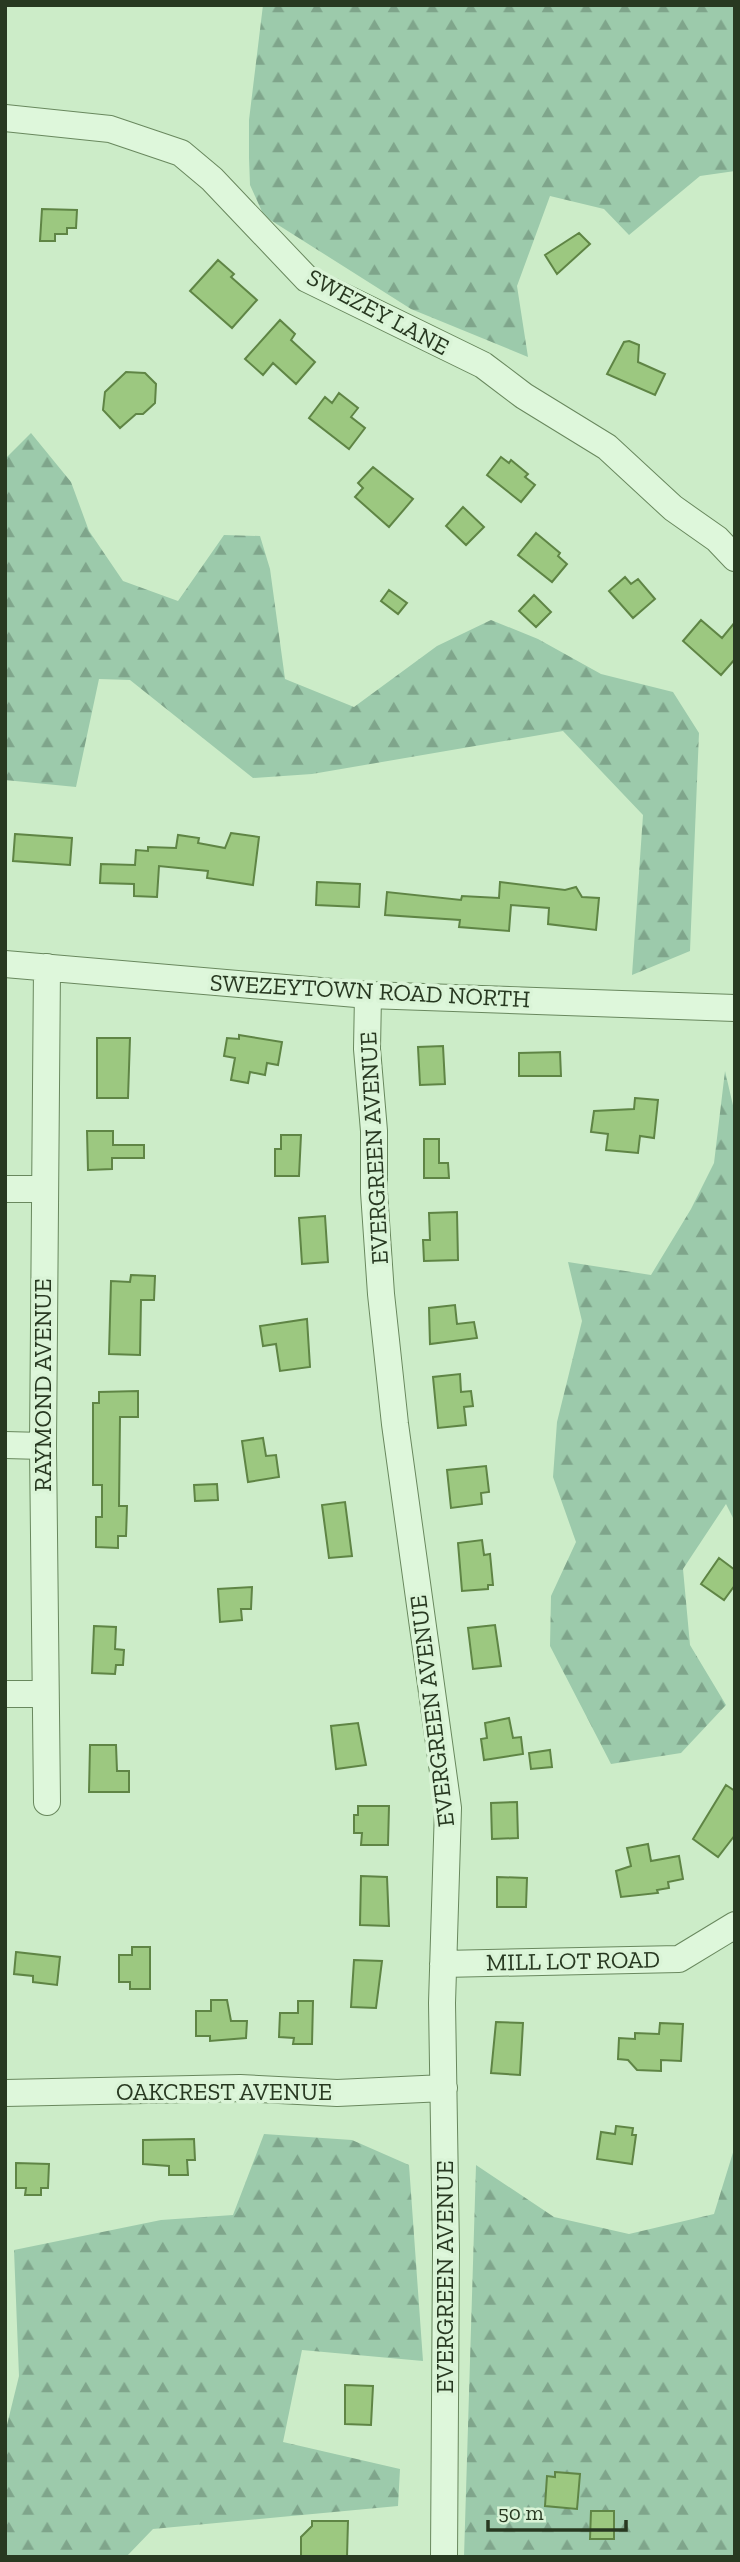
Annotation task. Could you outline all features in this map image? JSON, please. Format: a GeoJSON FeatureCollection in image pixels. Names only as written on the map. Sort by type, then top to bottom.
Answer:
{"type":"FeatureCollection","features":[{"type":"Feature","properties":{"kind":"street","name":"SWEZEY LANE"},"geometry":{"type":"LineString","coordinates":[[5,118],[110,129],[181,153],[212,179],[307,279],[483,365],[524,396],[607,447],[673,508],[717,539],[735,558]]}},
{"type":"Feature","properties":{"kind":"street","name":"SWEZEYTOWN ROAD NORTH"},"geometry":{"type":"LineString","coordinates":[[5,964],[368,995],[735,1008]]}},
{"type":"Feature","properties":{"kind":"street","name":"RAYMOND AVENUE"},"geometry":{"type":"LineString","coordinates":[[47,967],[43,1189],[47,1802]]}},
{"type":"Feature","properties":{"kind":"street","name":"EVERGREEN AVENUE"},"geometry":{"type":"LineString","coordinates":[[368,995],[367,1049],[374,1131],[374,1192],[381,1294],[395,1424],[447,1808],[443,1964],[444,2557]]}},
{"type":"Feature","properties":{"kind":"street"},"geometry":{"type":"LineString","coordinates":[[5,1189],[43,1189]]}},
{"type":"Feature","properties":{"kind":"street"},"geometry":{"type":"LineString","coordinates":[[5,1445],[43,1446]]}},
{"type":"Feature","properties":{"kind":"street"},"geometry":{"type":"LineString","coordinates":[[5,1694],[46,1694]]}},
{"type":"Feature","properties":{"kind":"street","name":"MILL LOT ROAD"},"geometry":{"type":"LineString","coordinates":[[443,1964],[679,1959],[735,1925]]}},
{"type":"Feature","properties":{"kind":"street","name":"OAKCREST AVENUE"},"geometry":{"type":"LineString","coordinates":[[5,2093],[240,2088],[337,2093],[444,2088]]}},
{"type":"Feature","properties":{"kind":"green space"},"geometry":{"type":"Polygon","coordinates":[[[263,5],[735,5],[735,171],[700,176],[629,235],[604,209],[550,196],[517,286],[528,357],[411,309],[264,216],[250,185],[249,158],[249,120],[263,5]]]}},
{"type":"Feature","properties":{"kind":"green space"},"geometry":{"type":"Polygon","coordinates":[[[31,433],[71,482],[89,531],[123,581],[178,601],[224,535],[260,536],[270,569],[285,679],[354,707],[437,646],[491,620],[538,639],[601,674],[673,692],[699,733],[690,951],[632,975],[643,815],[563,731],[312,774],[253,778],[130,680],[99,679],[76,787],[5,780],[5,459],[31,433]]]}},
{"type":"Feature","properties":{"kind":"green space"},"geometry":{"type":"Polygon","coordinates":[[[725,1071],[735,1114],[735,1522],[726,1504],[683,1569],[690,1645],[726,1705],[681,1753],[611,1764],[550,1646],[551,1596],[576,1542],[553,1477],[557,1422],[582,1321],[568,1262],[651,1275],[691,1209],[714,1163],[725,1071]]]}},
{"type":"Feature","properties":{"kind":"green space"},"geometry":{"type":"Polygon","coordinates":[[[264,2134],[352,2140],[409,2165],[423,2361],[302,2350],[283,2442],[400,2469],[398,2506],[153,2529],[126,2557],[5,2557],[5,2433],[19,2376],[14,2250],[161,2220],[233,2215],[264,2134]]]}},
{"type":"Feature","properties":{"kind":"green space"},"geometry":{"type":"Polygon","coordinates":[[[735,2146],[735,2557],[464,2557],[476,2165],[554,2217],[629,2234],[714,2214],[735,2146]]]}},
{"type":"Feature","properties":{"kind":"building"},"geometry":{"type":"Polygon","coordinates":[[[42,209],[77,210],[76,228],[67,228],[67,234],[55,234],[55,241],[40,241],[42,209]]]}},
{"type":"Feature","properties":{"kind":"building"},"geometry":{"type":"Polygon","coordinates":[[[579,233],[590,244],[557,274],[545,255],[579,233]]]}},
{"type":"Feature","properties":{"kind":"building"},"geometry":{"type":"Polygon","coordinates":[[[218,260],[234,274],[231,277],[257,300],[232,328],[190,291],[218,260]]]}},
{"type":"Feature","properties":{"kind":"building"},"geometry":{"type":"Polygon","coordinates":[[[280,320],[295,334],[291,340],[315,362],[296,384],[273,363],[263,375],[245,359],[280,320]]]}},
{"type":"Feature","properties":{"kind":"building"},"geometry":{"type":"Polygon","coordinates":[[[624,342],[639,345],[638,362],[665,374],[655,395],[607,374],[624,342]]]}},
{"type":"Feature","properties":{"kind":"building"},"geometry":{"type":"Polygon","coordinates":[[[126,372],[145,373],[156,384],[155,403],[120,428],[103,410],[105,392],[126,372]]]}},
{"type":"Feature","properties":{"kind":"building"},"geometry":{"type":"Polygon","coordinates":[[[339,393],[358,408],[351,417],[365,428],[349,449],[309,418],[325,397],[332,403],[339,393]]]}},
{"type":"Feature","properties":{"kind":"building"},"geometry":{"type":"Polygon","coordinates":[[[501,457],[509,463],[511,460],[528,474],[525,477],[535,485],[521,502],[487,475],[501,457]]]}},
{"type":"Feature","properties":{"kind":"building"},"geometry":{"type":"Polygon","coordinates":[[[373,467],[413,499],[389,527],[355,497],[363,488],[358,483],[373,467]]]}},
{"type":"Feature","properties":{"kind":"building"},"geometry":{"type":"Polygon","coordinates":[[[463,507],[484,527],[466,545],[446,526],[463,507]]]}},
{"type":"Feature","properties":{"kind":"building"},"geometry":{"type":"Polygon","coordinates":[[[536,533],[560,553],[558,556],[567,564],[552,582],[518,555],[536,533]]]}},
{"type":"Feature","properties":{"kind":"building"},"geometry":{"type":"Polygon","coordinates":[[[625,577],[631,584],[638,579],[655,599],[633,618],[609,591],[625,577]]]}},
{"type":"Feature","properties":{"kind":"building"},"geometry":{"type":"Polygon","coordinates":[[[389,590],[407,603],[398,614],[381,601],[389,590]]]}},
{"type":"Feature","properties":{"kind":"building"},"geometry":{"type":"Polygon","coordinates":[[[534,595],[551,612],[536,627],[519,611],[534,595]]]}},
{"type":"Feature","properties":{"kind":"building"},"geometry":{"type":"Polygon","coordinates":[[[701,620],[722,638],[735,622],[735,659],[721,675],[683,641],[701,620]]]}},
{"type":"Feature","properties":{"kind":"building"},"geometry":{"type":"Polygon","coordinates":[[[231,833],[259,837],[253,885],[207,878],[208,871],[159,866],[157,897],[134,896],[134,884],[100,883],[101,864],[135,865],[136,850],[148,851],[148,847],[176,848],[178,835],[199,838],[198,843],[225,848],[231,833]]]}},
{"type":"Feature","properties":{"kind":"building"},"geometry":{"type":"Polygon","coordinates":[[[15,834],[72,838],[70,865],[13,861],[15,834]]]}},
{"type":"Feature","properties":{"kind":"building"},"geometry":{"type":"Polygon","coordinates":[[[317,882],[360,884],[359,907],[316,905],[317,882]]]}},
{"type":"Feature","properties":{"kind":"building"},"geometry":{"type":"Polygon","coordinates":[[[500,882],[565,890],[576,887],[582,897],[599,898],[596,930],[548,924],[549,908],[511,905],[509,931],[459,927],[460,920],[385,915],[387,892],[461,900],[462,896],[499,898],[500,882]]]}},
{"type":"Feature","properties":{"kind":"building"},"geometry":{"type":"Polygon","coordinates":[[[239,1035],[282,1042],[278,1065],[267,1063],[265,1075],[250,1072],[248,1083],[231,1080],[235,1058],[224,1056],[227,1038],[239,1039],[239,1035]]]}},
{"type":"Feature","properties":{"kind":"building"},"geometry":{"type":"Polygon","coordinates":[[[97,1038],[130,1038],[128,1098],[97,1098],[97,1038]]]}},
{"type":"Feature","properties":{"kind":"building"},"geometry":{"type":"Polygon","coordinates":[[[443,1046],[445,1084],[420,1085],[418,1047],[443,1046]]]}},
{"type":"Feature","properties":{"kind":"building"},"geometry":{"type":"Polygon","coordinates":[[[560,1052],[561,1076],[519,1076],[519,1053],[560,1052]]]}},
{"type":"Feature","properties":{"kind":"building"},"geometry":{"type":"Polygon","coordinates":[[[635,1098],[658,1100],[654,1138],[640,1136],[638,1153],[606,1150],[608,1134],[591,1132],[594,1111],[634,1109],[635,1098]]]}},
{"type":"Feature","properties":{"kind":"building"},"geometry":{"type":"Polygon","coordinates":[[[87,1131],[113,1131],[113,1145],[144,1145],[144,1158],[112,1158],[112,1169],[88,1170],[87,1131]]]}},
{"type":"Feature","properties":{"kind":"building"},"geometry":{"type":"Polygon","coordinates":[[[281,1135],[301,1135],[299,1176],[275,1176],[275,1149],[281,1149],[281,1135]]]}},
{"type":"Feature","properties":{"kind":"building"},"geometry":{"type":"Polygon","coordinates":[[[424,1139],[439,1139],[439,1163],[448,1163],[449,1178],[424,1178],[424,1139]]]}},
{"type":"Feature","properties":{"kind":"building"},"geometry":{"type":"Polygon","coordinates":[[[457,1212],[458,1260],[424,1261],[423,1240],[430,1240],[429,1213],[457,1212]]]}},
{"type":"Feature","properties":{"kind":"building"},"geometry":{"type":"Polygon","coordinates":[[[325,1216],[328,1262],[302,1264],[299,1218],[325,1216]]]}},
{"type":"Feature","properties":{"kind":"building"},"geometry":{"type":"Polygon","coordinates":[[[131,1275],[155,1276],[154,1300],[141,1300],[140,1355],[109,1354],[111,1281],[130,1282],[131,1275]]]}},
{"type":"Feature","properties":{"kind":"building"},"geometry":{"type":"Polygon","coordinates":[[[455,1305],[457,1324],[474,1322],[477,1338],[430,1344],[429,1308],[455,1305]]]}},
{"type":"Feature","properties":{"kind":"building"},"geometry":{"type":"Polygon","coordinates":[[[307,1319],[310,1367],[280,1371],[276,1344],[263,1346],[260,1326],[307,1319]]]}},
{"type":"Feature","properties":{"kind":"building"},"geometry":{"type":"Polygon","coordinates":[[[460,1374],[461,1392],[471,1391],[473,1406],[464,1407],[466,1425],[438,1428],[433,1377],[460,1374]]]}},
{"type":"Feature","properties":{"kind":"building"},"geometry":{"type":"Polygon","coordinates":[[[138,1391],[138,1417],[120,1417],[119,1506],[127,1506],[126,1536],[118,1536],[118,1548],[96,1547],[96,1517],[102,1517],[102,1485],[93,1485],[93,1403],[99,1403],[99,1392],[138,1391]]]}},
{"type":"Feature","properties":{"kind":"building"},"geometry":{"type":"Polygon","coordinates":[[[263,1438],[266,1456],[276,1455],[279,1477],[248,1482],[242,1441],[263,1438]]]}},
{"type":"Feature","properties":{"kind":"building"},"geometry":{"type":"Polygon","coordinates":[[[486,1466],[489,1492],[481,1493],[482,1504],[451,1508],[447,1470],[486,1466]]]}},
{"type":"Feature","properties":{"kind":"building"},"geometry":{"type":"Polygon","coordinates":[[[217,1484],[218,1500],[195,1501],[194,1485],[217,1484]]]}},
{"type":"Feature","properties":{"kind":"building"},"geometry":{"type":"Polygon","coordinates":[[[345,1502],[352,1556],[329,1558],[322,1505],[345,1502]]]}},
{"type":"Feature","properties":{"kind":"building"},"geometry":{"type":"Polygon","coordinates":[[[482,1540],[484,1555],[490,1554],[493,1585],[488,1585],[488,1589],[462,1591],[458,1543],[482,1540]]]}},
{"type":"Feature","properties":{"kind":"building"},"geometry":{"type":"Polygon","coordinates":[[[719,1558],[735,1570],[735,1585],[724,1600],[701,1584],[719,1558]]]}},
{"type":"Feature","properties":{"kind":"building"},"geometry":{"type":"Polygon","coordinates":[[[252,1587],[251,1609],[241,1609],[242,1620],[220,1622],[218,1589],[252,1587]]]}},
{"type":"Feature","properties":{"kind":"building"},"geometry":{"type":"Polygon","coordinates":[[[495,1625],[501,1666],[473,1669],[468,1628],[495,1625]]]}},
{"type":"Feature","properties":{"kind":"building"},"geometry":{"type":"Polygon","coordinates":[[[94,1626],[116,1627],[115,1649],[124,1650],[123,1665],[116,1665],[115,1674],[92,1673],[94,1626]]]}},
{"type":"Feature","properties":{"kind":"building"},"geometry":{"type":"Polygon","coordinates":[[[509,1718],[513,1738],[521,1737],[523,1754],[484,1760],[481,1739],[487,1738],[485,1723],[509,1718]]]}},
{"type":"Feature","properties":{"kind":"building"},"geometry":{"type":"Polygon","coordinates":[[[358,1723],[366,1765],[336,1769],[331,1726],[358,1723]]]}},
{"type":"Feature","properties":{"kind":"building"},"geometry":{"type":"Polygon","coordinates":[[[90,1745],[116,1745],[117,1771],[129,1771],[129,1792],[89,1792],[90,1745]]]}},
{"type":"Feature","properties":{"kind":"building"},"geometry":{"type":"Polygon","coordinates":[[[550,1750],[552,1767],[531,1769],[529,1753],[550,1750]]]}},
{"type":"Feature","properties":{"kind":"building"},"geometry":{"type":"Polygon","coordinates":[[[726,1785],[735,1791],[735,1835],[718,1857],[693,1839],[726,1785]]]}},
{"type":"Feature","properties":{"kind":"building"},"geometry":{"type":"Polygon","coordinates":[[[517,1802],[518,1838],[492,1839],[491,1803],[517,1802]]]}},
{"type":"Feature","properties":{"kind":"building"},"geometry":{"type":"Polygon","coordinates":[[[358,1806],[389,1806],[388,1845],[361,1845],[362,1833],[354,1833],[354,1815],[358,1815],[358,1806]]]}},
{"type":"Feature","properties":{"kind":"building"},"geometry":{"type":"Polygon","coordinates":[[[648,1844],[651,1861],[679,1856],[683,1879],[668,1882],[669,1888],[657,1890],[658,1893],[621,1897],[616,1871],[631,1866],[627,1848],[648,1844]]]}},
{"type":"Feature","properties":{"kind":"building"},"geometry":{"type":"Polygon","coordinates":[[[361,1876],[387,1877],[389,1926],[360,1925],[361,1876]]]}},
{"type":"Feature","properties":{"kind":"building"},"geometry":{"type":"Polygon","coordinates":[[[497,1877],[527,1878],[526,1907],[497,1907],[497,1877]]]}},
{"type":"Feature","properties":{"kind":"building"},"geometry":{"type":"Polygon","coordinates":[[[132,1947],[150,1947],[150,1989],[130,1989],[130,1982],[119,1982],[119,1955],[132,1955],[132,1947]]]}},
{"type":"Feature","properties":{"kind":"building"},"geometry":{"type":"Polygon","coordinates":[[[16,1952],[60,1957],[57,1985],[33,1982],[33,1976],[14,1974],[16,1952]]]}},
{"type":"Feature","properties":{"kind":"building"},"geometry":{"type":"Polygon","coordinates":[[[354,1960],[382,1961],[376,2008],[351,2007],[354,1960]]]}},
{"type":"Feature","properties":{"kind":"building"},"geometry":{"type":"Polygon","coordinates":[[[211,2000],[227,2000],[231,2021],[247,2021],[246,2038],[210,2041],[210,2036],[196,2036],[196,2011],[211,2011],[211,2000]]]}},
{"type":"Feature","properties":{"kind":"building"},"geometry":{"type":"Polygon","coordinates":[[[298,2001],[313,2001],[312,2044],[293,2044],[294,2038],[279,2037],[280,2013],[298,2013],[298,2001]]]}},
{"type":"Feature","properties":{"kind":"building"},"geometry":{"type":"Polygon","coordinates":[[[496,2022],[523,2023],[520,2075],[491,2073],[496,2022]]]}},
{"type":"Feature","properties":{"kind":"building"},"geometry":{"type":"Polygon","coordinates":[[[660,2023],[683,2024],[681,2061],[661,2060],[661,2071],[637,2070],[628,2060],[618,2059],[619,2038],[635,2039],[635,2033],[659,2034],[660,2023]]]}},
{"type":"Feature","properties":{"kind":"building"},"geometry":{"type":"Polygon","coordinates":[[[616,2126],[633,2128],[632,2135],[636,2135],[632,2164],[597,2159],[601,2132],[615,2134],[616,2126]]]}},
{"type":"Feature","properties":{"kind":"building"},"geometry":{"type":"Polygon","coordinates":[[[194,2139],[195,2160],[187,2160],[188,2175],[169,2175],[169,2166],[143,2164],[143,2140],[194,2139]]]}},
{"type":"Feature","properties":{"kind":"building"},"geometry":{"type":"Polygon","coordinates":[[[16,2163],[49,2164],[48,2188],[41,2188],[41,2195],[25,2195],[26,2188],[16,2188],[16,2163]]]}},
{"type":"Feature","properties":{"kind":"building"},"geometry":{"type":"Polygon","coordinates":[[[345,2385],[373,2386],[371,2425],[345,2424],[345,2385]]]}},
{"type":"Feature","properties":{"kind":"building"},"geometry":{"type":"Polygon","coordinates":[[[555,2472],[580,2474],[577,2509],[545,2506],[547,2476],[555,2477],[555,2472]]]}},
{"type":"Feature","properties":{"kind":"building"},"geometry":{"type":"Polygon","coordinates":[[[591,2511],[614,2511],[614,2539],[590,2539],[591,2511]]]}},
{"type":"Feature","properties":{"kind":"building"},"geometry":{"type":"Polygon","coordinates":[[[312,2521],[348,2521],[347,2557],[301,2557],[301,2537],[312,2526],[312,2521]]]}}]}
